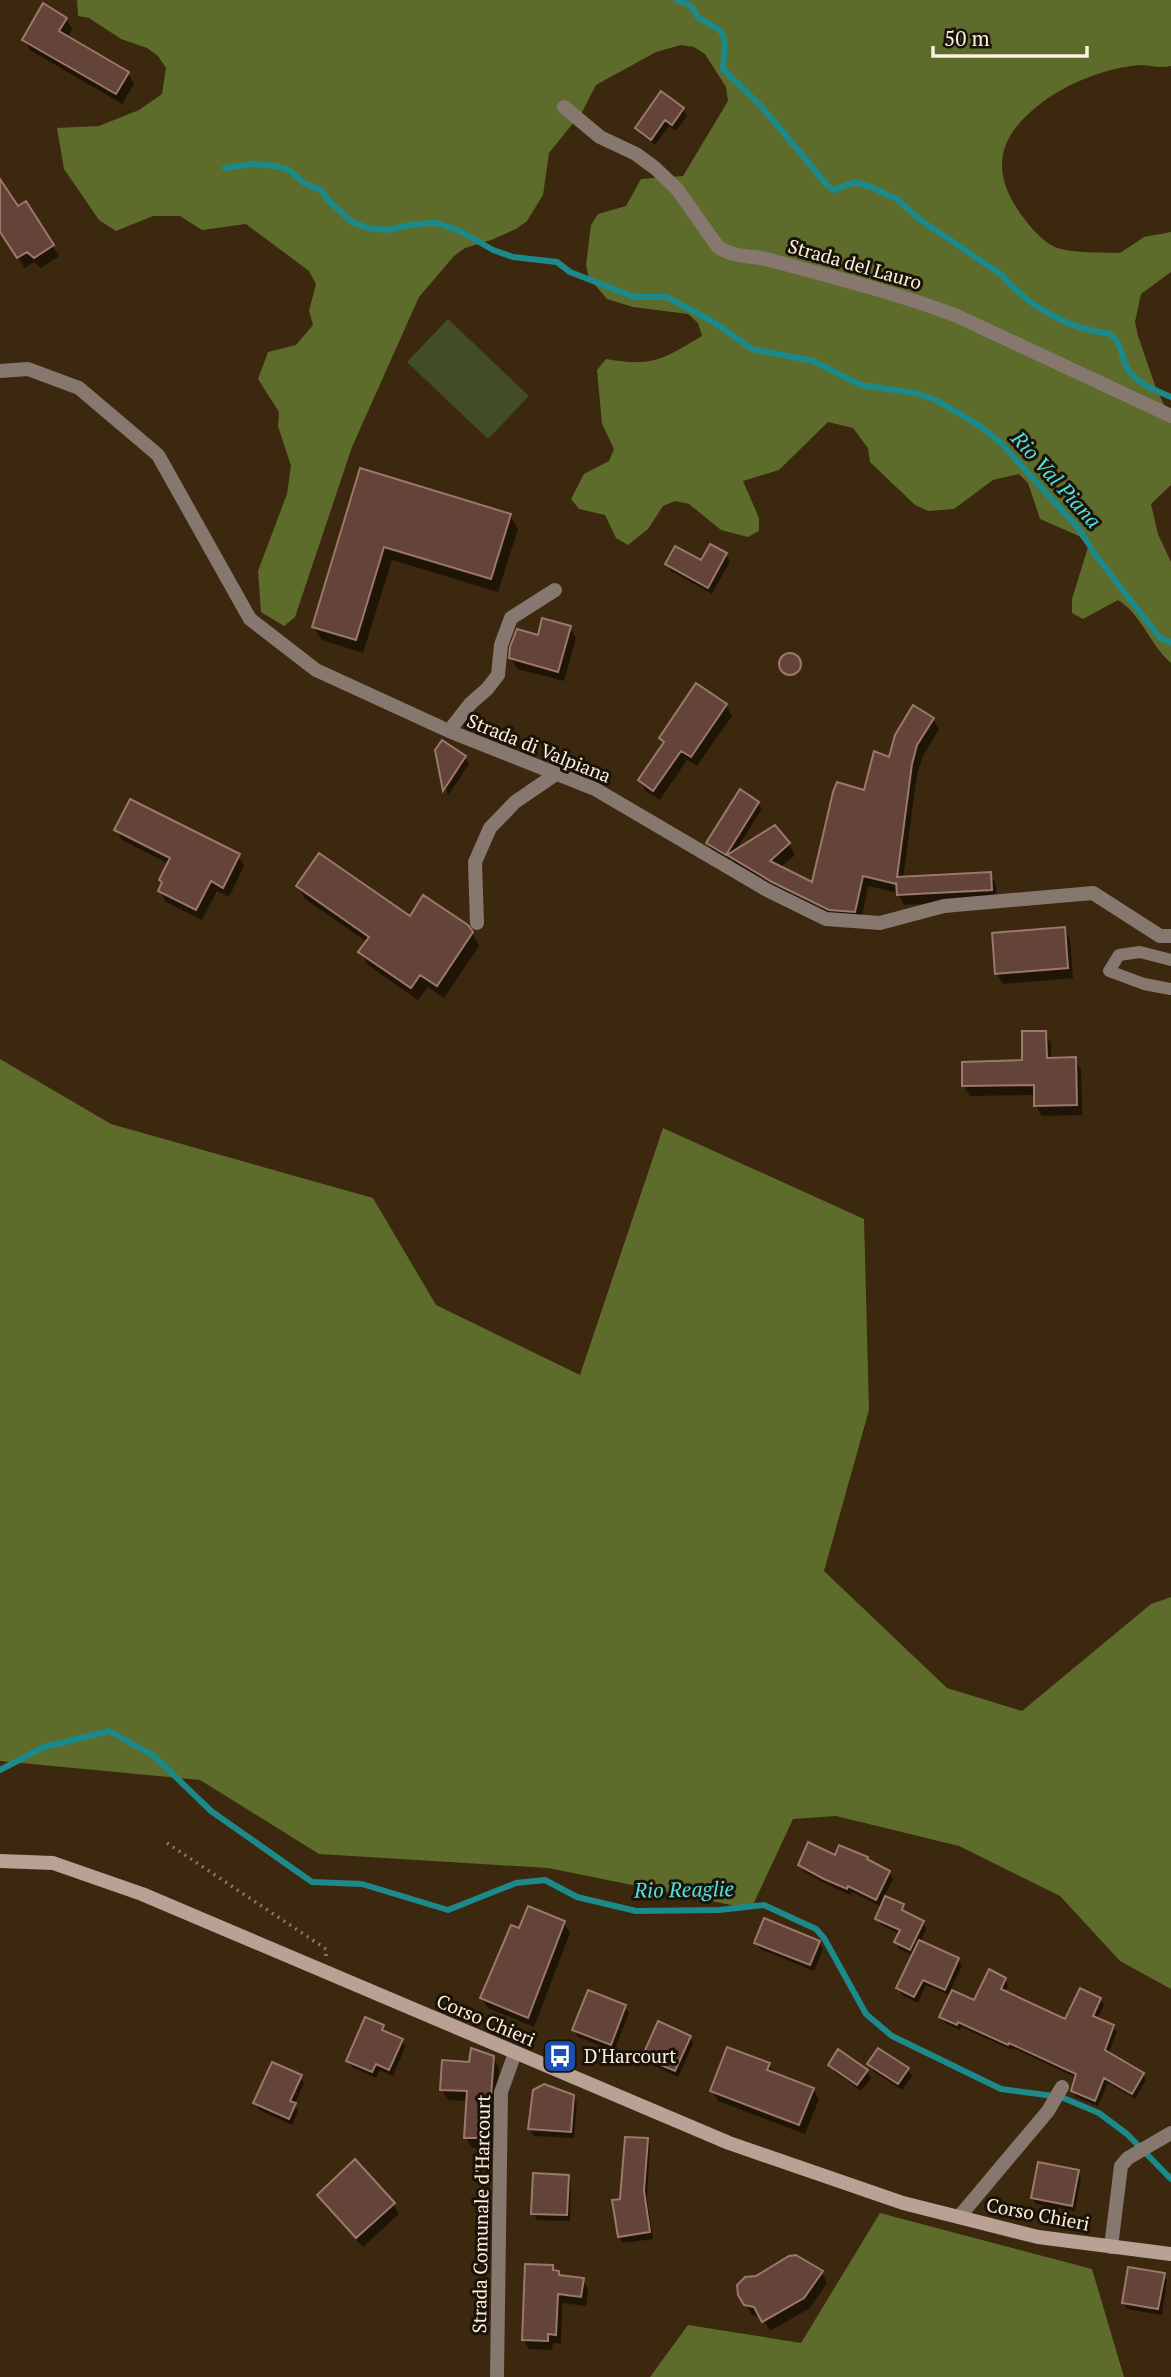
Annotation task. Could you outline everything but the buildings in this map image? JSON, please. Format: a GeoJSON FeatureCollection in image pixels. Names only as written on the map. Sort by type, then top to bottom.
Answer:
{"type":"FeatureCollection","features":[{"type":"Feature","properties":{"kind":"main road","name":"Corso Chieri"},"geometry":{"type":"LineString","coordinates":[[0,1861],[53,1863],[142,1894],[729,2143],[904,2203],[1038,2237],[1171,2254]]}},
{"type":"Feature","properties":{"kind":"street","name":"Strada del Lauro"},"geometry":{"type":"LineString","coordinates":[[564,107],[600,137],[636,153],[677,188],[718,247],[727,254],[767,259],[925,304],[957,316],[1171,416]]}},
{"type":"Feature","properties":{"kind":"street","name":"Strada di Valpiana"},"geometry":{"type":"LineString","coordinates":[[0,371],[28,369],[79,388],[158,455],[250,619],[316,670],[449,731],[595,789],[767,890],[826,919],[880,923],[944,906],[1093,893],[1160,936],[1171,936]]}},
{"type":"Feature","properties":{"kind":"street"},"geometry":{"type":"LineString","coordinates":[[449,731],[498,675],[502,645],[511,618],[555,590]]}},
{"type":"Feature","properties":{"kind":"street"},"geometry":{"type":"LineString","coordinates":[[477,923],[475,862],[490,828],[515,802],[556,774]]}},
{"type":"Feature","properties":{"kind":"street","name":"Strada Comunale d'Harcourt"},"geometry":{"type":"LineString","coordinates":[[497,2377],[501,2092],[515,2053]]}},
{"type":"Feature","properties":{"kind":"street","name":"Corso Chieri"},"geometry":{"type":"LineString","coordinates":[[959,2217],[1048,2111],[1062,2087]]}},
{"type":"Feature","properties":{"kind":"street","name":"Corso Chieri"},"geometry":{"type":"LineString","coordinates":[[1111,2246],[1121,2166],[1128,2158],[1171,2133]]}},
{"type":"Feature","properties":{"kind":"lane"},"geometry":{"type":"LineString","coordinates":[[1171,960],[1140,952],[1119,954],[1109,971],[1144,984],[1171,989]]}},
{"type":"Feature","properties":{"kind":"path"},"geometry":{"type":"LineString","coordinates":[[167,1843],[327,1949]]}},
{"type":"Feature","properties":{"kind":"green space"},"geometry":{"type":"Polygon","coordinates":[[[77,0],[1171,0],[1171,66],[1139,65],[1114,69],[1077,82],[1054,94],[1030,113],[1009,137],[1002,164],[1003,178],[1018,210],[1037,234],[1058,248],[1120,253],[1144,237],[1171,232],[1171,272],[1141,294],[1135,322],[1156,388],[1171,419],[1171,485],[1151,504],[1158,534],[1171,562],[1171,663],[1133,614],[1118,600],[1083,619],[1072,613],[1072,599],[1088,547],[1079,536],[1040,519],[1028,483],[1019,474],[993,480],[954,509],[928,511],[915,505],[870,462],[868,448],[853,428],[828,422],[779,470],[743,481],[759,518],[759,531],[748,537],[721,530],[689,504],[675,501],[663,506],[648,529],[628,545],[616,538],[605,515],[579,509],[571,499],[584,474],[609,461],[614,449],[602,424],[597,370],[606,359],[635,362],[657,360],[702,336],[698,323],[688,314],[633,307],[607,299],[589,278],[586,265],[591,225],[598,214],[626,206],[641,179],[683,176],[728,101],[726,87],[705,54],[694,47],[681,45],[656,52],[596,85],[582,112],[549,153],[543,195],[527,221],[491,240],[465,248],[454,256],[419,297],[352,447],[295,617],[284,626],[261,612],[258,571],[287,494],[291,466],[278,426],[279,412],[258,379],[268,352],[296,345],[313,325],[309,311],[316,284],[309,271],[246,224],[202,230],[180,216],[153,216],[116,231],[99,220],[64,169],[57,128],[99,126],[139,110],[162,94],[166,68],[158,56],[147,48],[121,39],[89,18],[78,16],[77,0]]]}},
{"type":"Feature","properties":{"kind":"green space"},"geometry":{"type":"Polygon","coordinates":[[[448,319],[529,396],[488,439],[407,362],[448,319]]]}},
{"type":"Feature","properties":{"kind":"green space"},"geometry":{"type":"Polygon","coordinates":[[[0,1059],[111,1124],[373,1198],[436,1305],[580,1375],[663,1128],[864,1219],[869,1410],[824,1571],[947,1688],[1022,1711],[1151,1604],[1171,1597],[1171,1989],[1120,1961],[1060,1896],[959,1846],[836,1816],[793,1819],[751,1909],[548,1868],[319,1854],[200,1780],[0,1761],[0,1059]]]}},
{"type":"Feature","properties":{"kind":"green space"},"geometry":{"type":"Polygon","coordinates":[[[880,2213],[1092,2269],[1124,2377],[650,2377],[688,2325],[801,2343],[880,2213]]]}},
{"type":"Feature","properties":{"kind":"waterway"},"geometry":{"type":"LineString","coordinates":[[677,0],[690,5],[698,17],[721,31],[725,42],[723,69],[762,107],[827,185],[834,190],[854,182],[897,199],[919,219],[1002,275],[1036,306],[1079,327],[1110,334],[1119,344],[1125,364],[1133,376],[1171,397]]}},
{"type":"Feature","properties":{"kind":"waterway","name":"Rio Val Piana"},"geometry":{"type":"LineString","coordinates":[[225,168],[253,164],[289,170],[304,183],[322,191],[352,222],[368,228],[387,230],[437,223],[513,257],[557,262],[570,272],[634,297],[667,297],[715,323],[752,349],[813,361],[861,385],[915,393],[936,400],[980,426],[1001,443],[1079,529],[1097,557],[1160,638],[1171,642]]}},
{"type":"Feature","properties":{"kind":"waterway","name":"Rio Reaglie"},"geometry":{"type":"LineString","coordinates":[[0,1770],[44,1747],[109,1731],[154,1756],[211,1811],[312,1882],[362,1884],[448,1910],[516,1883],[545,1880],[577,1897],[636,1911],[719,1910],[764,1905],[816,1929],[824,1938],[866,2014],[892,2036],[1001,2089],[1061,2097],[1099,2113],[1127,2134],[1171,2179]]}},
{"type":"Feature","properties":{"kind":"place","name":"D'Harcourt"},"geometry":{"type":"Point","coordinates":[560,2056]}}]}
